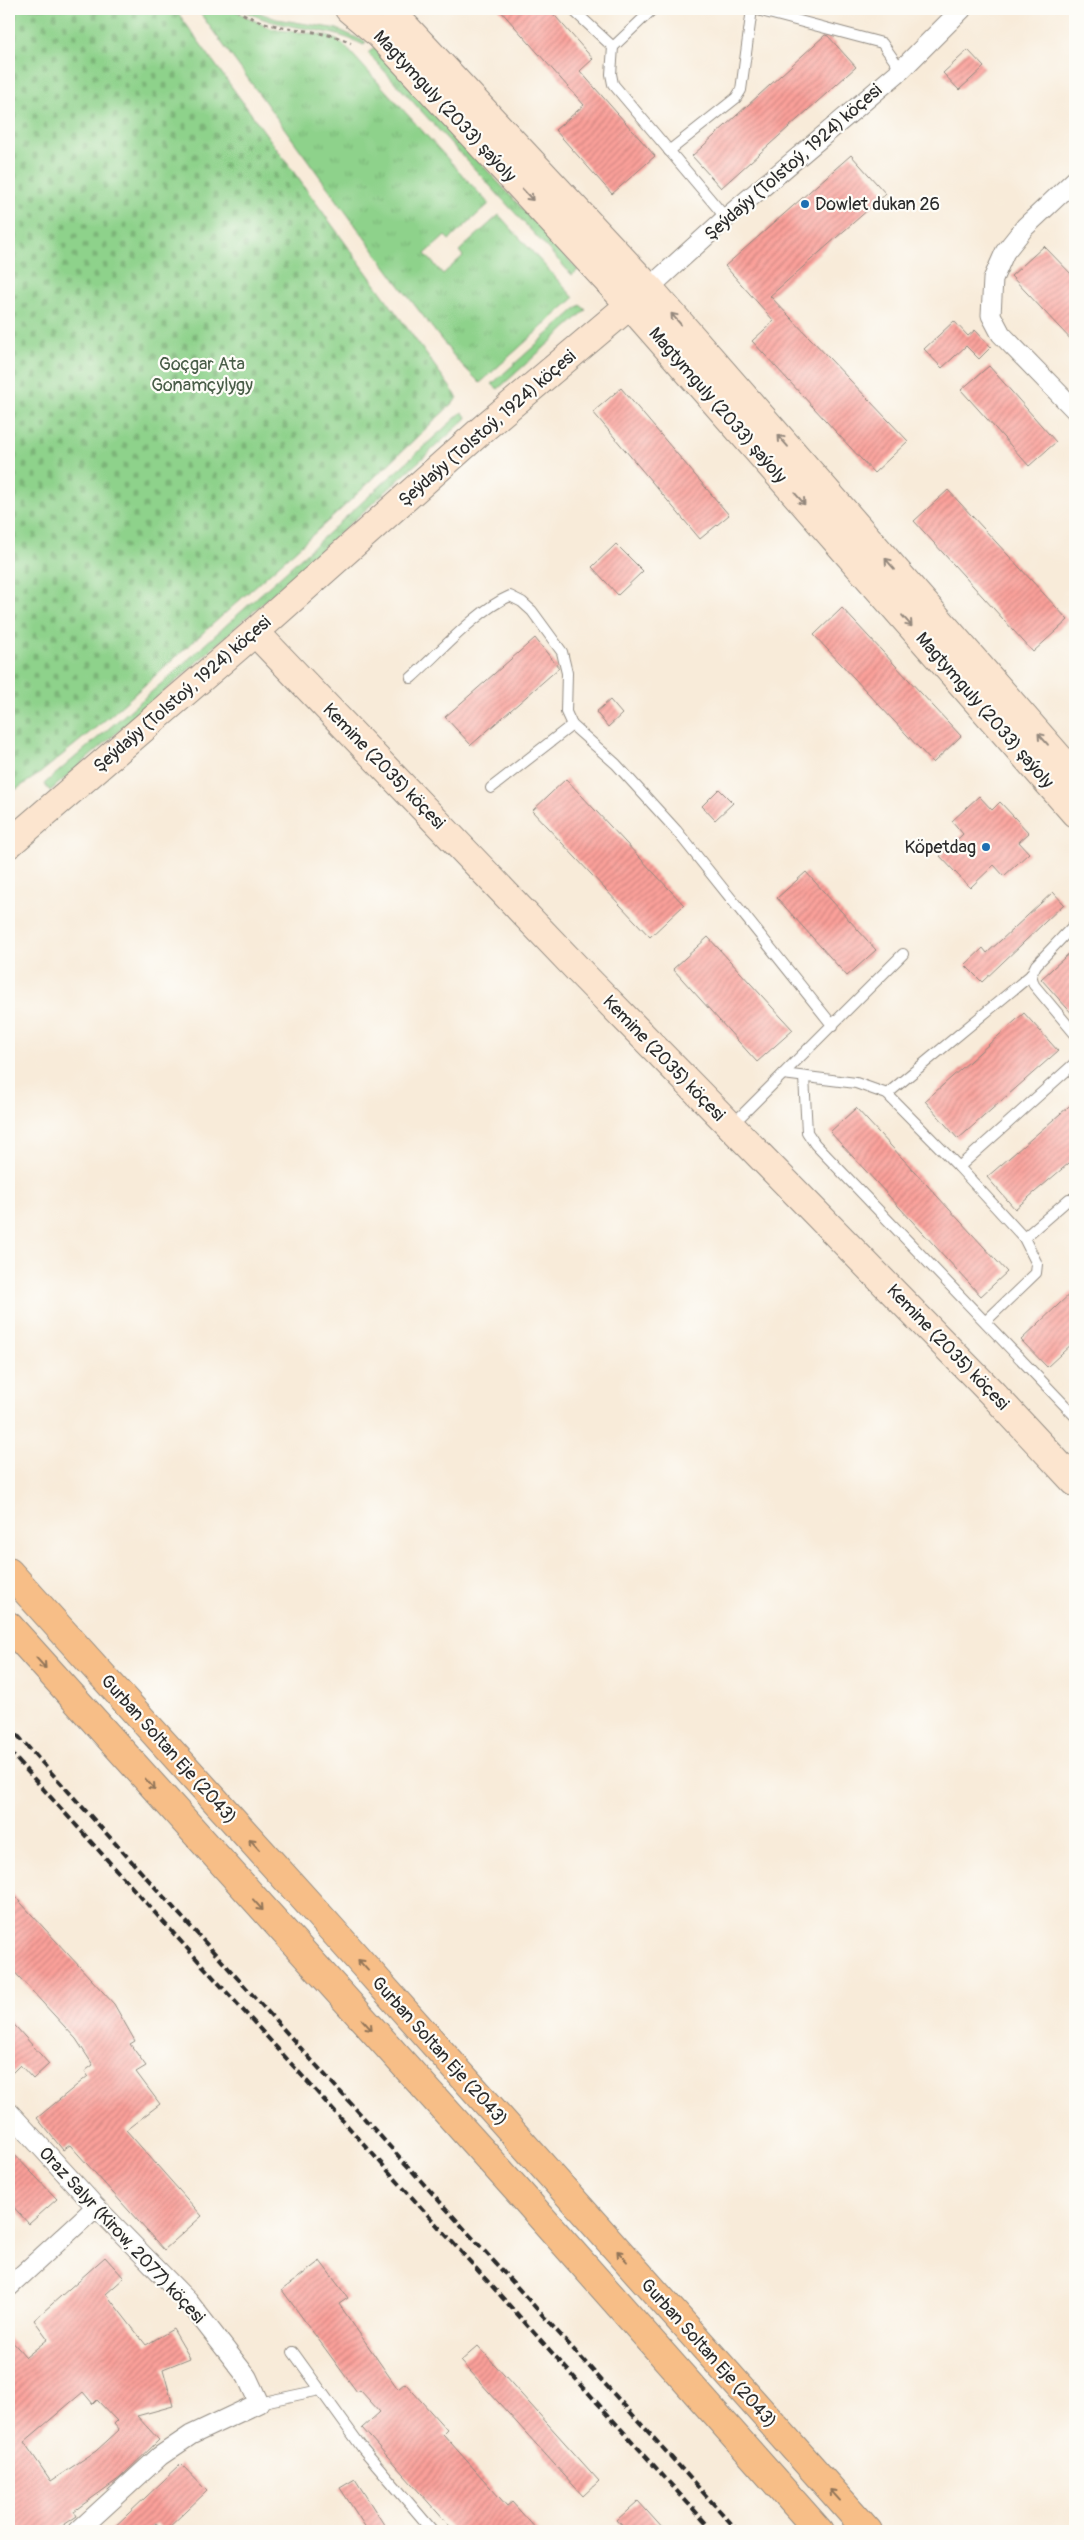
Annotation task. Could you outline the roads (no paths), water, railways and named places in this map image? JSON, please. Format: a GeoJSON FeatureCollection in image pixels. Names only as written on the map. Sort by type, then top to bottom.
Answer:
{"type":"FeatureCollection","features":[{"type":"Feature","properties":{"kind":"highway","name":"Gurban Soltan Eje (2043)"},"geometry":{"type":"LineString","coordinates":[[9,1572],[340,1938],[868,2531]]}},
{"type":"Feature","properties":{"kind":"highway","name":"Gurban Soltan Eje (2043)"},"geometry":{"type":"LineString","coordinates":[[9,1626],[518,2191],[819,2531]]}},
{"type":"Feature","properties":{"kind":"main road","name":"Magtymguly (2033) şaýoly"},"geometry":{"type":"LineString","coordinates":[[349,9],[380,35],[640,296],[1075,775]]}},
{"type":"Feature","properties":{"kind":"main road","name":"Magtymguly (2033) şaýoly"},"geometry":{"type":"LineString","coordinates":[[392,9],[399,20],[640,296],[1075,813]]}},
{"type":"Feature","properties":{"kind":"main road","name":"Şeýdaýy (Tolstoý, 1924) köçesi"},"geometry":{"type":"LineString","coordinates":[[9,844],[255,632],[485,427],[640,296]]}},
{"type":"Feature","properties":{"kind":"main road","name":"Kemine (2035) köçesi"},"geometry":{"type":"LineString","coordinates":[[255,632],[586,977],[984,1385],[1075,1482]]}},
{"type":"Feature","properties":{"kind":"street","name":"Şeýdaýy (Tolstoý, 1924) köçesi"},"geometry":{"type":"LineString","coordinates":[[640,296],[726,218],[901,70],[962,9]]}},
{"type":"Feature","properties":{"kind":"street"},"geometry":{"type":"LineString","coordinates":[[1075,180],[1025,227],[1006,252],[993,278],[990,315],[1001,334],[1075,410]]}},
{"type":"Feature","properties":{"kind":"street","name":"Oraz Salyr (Kirow, 2077) köçesi"},"geometry":{"type":"LineString","coordinates":[[9,2112],[96,2207],[188,2301],[247,2377],[259,2403]]}},
{"type":"Feature","properties":{"kind":"street"},"geometry":{"type":"LineString","coordinates":[[9,2288],[96,2207]]}},
{"type":"Feature","properties":{"kind":"street"},"geometry":{"type":"LineString","coordinates":[[78,2531],[160,2456],[192,2434],[259,2403]]}},
{"type":"Feature","properties":{"kind":"lane"},"geometry":{"type":"LineString","coordinates":[[572,9],[613,47]]}},
{"type":"Feature","properties":{"kind":"lane"},"geometry":{"type":"LineString","coordinates":[[653,9],[613,47],[611,74],[613,84],[726,218]]}},
{"type":"Feature","properties":{"kind":"lane"},"geometry":{"type":"LineString","coordinates":[[669,151],[736,98],[741,90],[753,9],[882,43],[901,70]]}},
{"type":"Feature","properties":{"kind":"lane"},"geometry":{"type":"LineString","coordinates":[[411,678],[484,612],[510,596],[522,602],[532,611],[562,652],[567,673],[566,712],[572,725],[616,764],[676,830],[833,1026]]}},
{"type":"Feature","properties":{"kind":"lane"},"geometry":{"type":"LineString","coordinates":[[492,788],[572,725]]}},
{"type":"Feature","properties":{"kind":"lane"},"geometry":{"type":"LineString","coordinates":[[887,1094],[1030,975],[1036,965],[1075,924]]}},
{"type":"Feature","properties":{"kind":"lane"},"geometry":{"type":"LineString","coordinates":[[731,1126],[903,954]]}},
{"type":"Feature","properties":{"kind":"lane"},"geometry":{"type":"LineString","coordinates":[[1030,975],[1034,985],[1075,1034]]}},
{"type":"Feature","properties":{"kind":"lane"},"geometry":{"type":"LineString","coordinates":[[959,1167],[1075,1063]]}},
{"type":"Feature","properties":{"kind":"lane"},"geometry":{"type":"LineString","coordinates":[[784,1074],[856,1083],[887,1094],[959,1167],[1024,1238],[1038,1264],[1036,1272],[986,1321]]}},
{"type":"Feature","properties":{"kind":"lane"},"geometry":{"type":"LineString","coordinates":[[804,1077],[806,1132],[815,1144],[1075,1416]]}},
{"type":"Feature","properties":{"kind":"lane"},"geometry":{"type":"LineString","coordinates":[[1024,1238],[1069,1199]]}},
{"type":"Feature","properties":{"kind":"lane"},"geometry":{"type":"LineString","coordinates":[[293,2352],[363,2449],[434,2531]]}},
{"type":"Feature","properties":{"kind":"lane"},"geometry":{"type":"LineString","coordinates":[[259,2403],[320,2390]]}},
{"type":"Feature","properties":{"kind":"railway"},"geometry":{"type":"LineString","coordinates":[[9,1726],[738,2531]]}},
{"type":"Feature","properties":{"kind":"railway"},"geometry":{"type":"LineString","coordinates":[[9,1751],[713,2531]]}},
{"type":"Feature","properties":{"kind":"place","name":"Dowlet dukan 26"},"geometry":{"type":"Point","coordinates":[805,204]}},
{"type":"Feature","properties":{"kind":"place","name":"Köpetdag"},"geometry":{"type":"Point","coordinates":[986,847]}},
{"type":"Feature","properties":{"kind":"park label","name":"Goçgar Ata Gonamçylygy"},"geometry":{"type":"Point","coordinates":[202,374]}}]}
